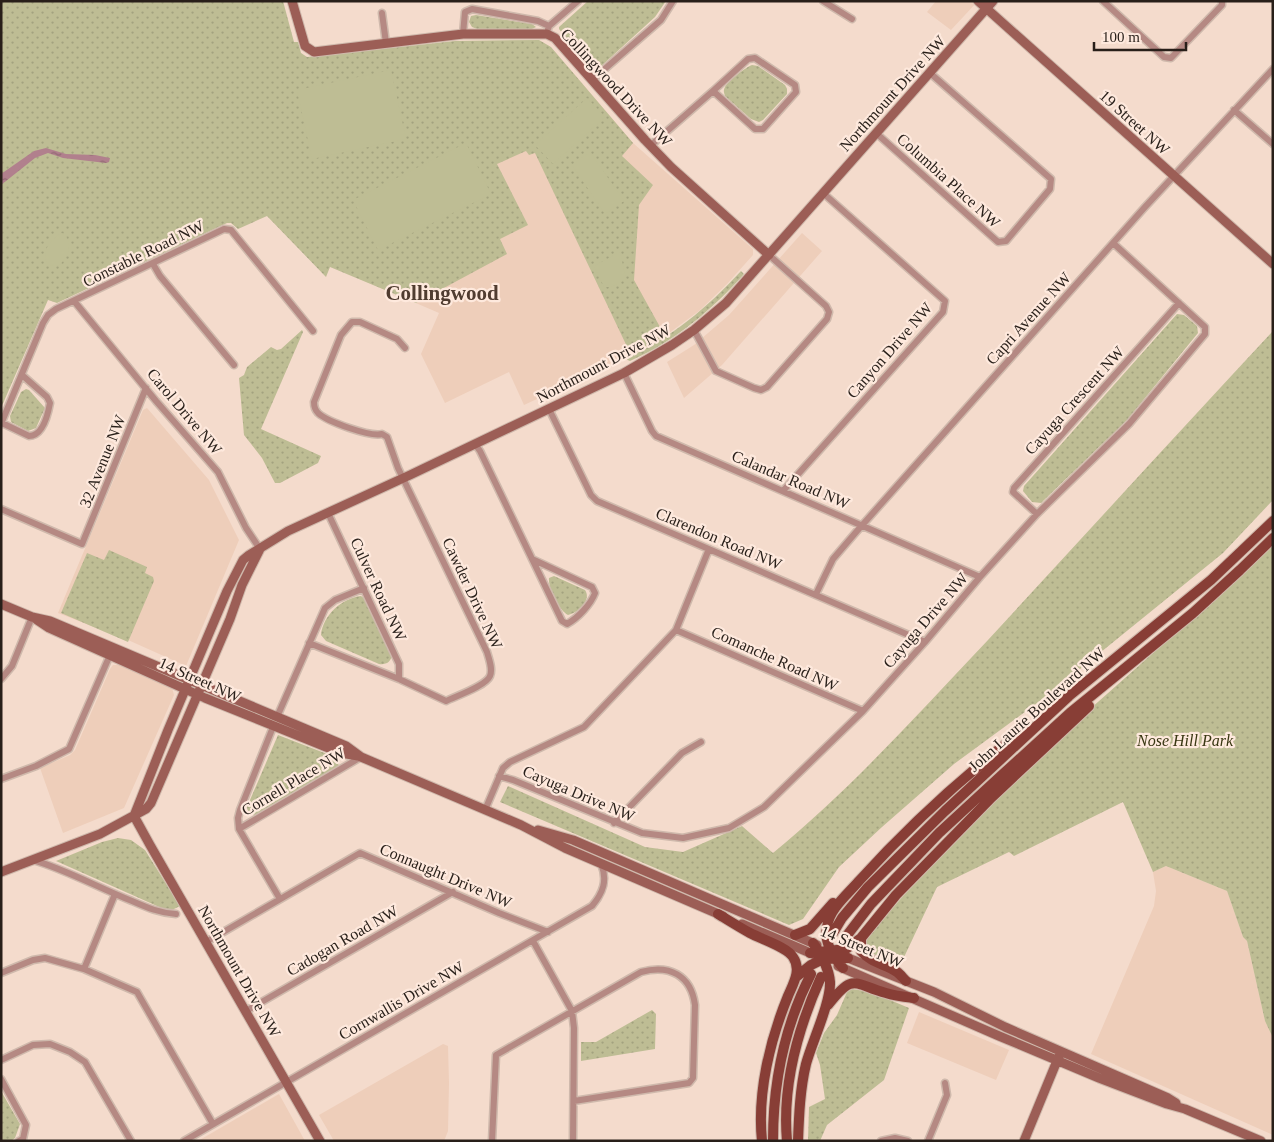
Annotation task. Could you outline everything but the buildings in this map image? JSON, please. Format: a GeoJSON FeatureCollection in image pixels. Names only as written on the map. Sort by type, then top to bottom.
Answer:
{"type":"FeatureCollection","features":[{"type":"Feature","properties":{"kind":"main road","name":"John Laurie Boulevard NW"},"geometry":{"type":"LineString","coordinates":[[833,933],[854,903],[887,868],[1069,696],[1211,580],[1273,521]]}},
{"type":"Feature","properties":{"kind":"main road","name":"John Laurie Boulevard NW"},"geometry":{"type":"LineString","coordinates":[[845,938],[871,904],[939,833],[1064,719],[1206,601],[1273,538]]}},
{"type":"Feature","properties":{"kind":"main road"},"geometry":{"type":"LineString","coordinates":[[833,955],[862,938],[896,895],[992,797],[1100,696],[1115,677]]}},
{"type":"Feature","properties":{"kind":"main road"},"geometry":{"type":"LineString","coordinates":[[843,968],[833,955],[827,939],[829,919],[839,904],[890,847],[939,800],[1011,740],[1069,696]]}},
{"type":"Feature","properties":{"kind":"main road"},"geometry":{"type":"LineString","coordinates":[[795,934],[810,929],[818,922],[852,880],[880,853],[890,847]]}},
{"type":"Feature","properties":{"kind":"main road"},"geometry":{"type":"LineString","coordinates":[[718,914],[749,933],[792,955],[797,969],[796,977],[778,1020],[771,1047],[764,1086],[762,1141]]}},
{"type":"Feature","properties":{"kind":"main road"},"geometry":{"type":"LineString","coordinates":[[862,938],[861,951],[865,956],[898,972],[906,981]]}},
{"type":"Feature","properties":{"kind":"main road"},"geometry":{"type":"LineString","coordinates":[[816,952],[848,958]]}},
{"type":"Feature","properties":{"kind":"main road"},"geometry":{"type":"LineString","coordinates":[[796,977],[811,965],[816,952]]}},
{"type":"Feature","properties":{"kind":"main road"},"geometry":{"type":"LineString","coordinates":[[798,1141],[802,1084],[811,1046],[823,1012],[830,984],[816,952]]}},
{"type":"Feature","properties":{"kind":"main road"},"geometry":{"type":"LineString","coordinates":[[773,1141],[777,1074],[783,1044],[795,1007],[810,974]]}},
{"type":"Feature","properties":{"kind":"main road"},"geometry":{"type":"LineString","coordinates":[[787,1141],[789,1080],[801,1028],[821,978]]}},
{"type":"Feature","properties":{"kind":"main road"},"geometry":{"type":"LineString","coordinates":[[823,1012],[840,991],[854,983],[886,994],[914,998]]}},
{"type":"Feature","properties":{"kind":"street","name":"Collingwood Drive NW"},"geometry":{"type":"LineString","coordinates":[[292,1],[305,46],[314,52],[464,34],[548,30],[650,146],[769,255]]}},
{"type":"Feature","properties":{"kind":"street"},"geometry":{"type":"LineString","coordinates":[[464,34],[465,12],[472,9],[538,20],[548,30],[578,1]]}},
{"type":"Feature","properties":{"kind":"street"},"geometry":{"type":"LineString","coordinates":[[592,80],[660,20],[672,1]]}},
{"type":"Feature","properties":{"kind":"street"},"geometry":{"type":"LineString","coordinates":[[823,1],[852,19]]}},
{"type":"Feature","properties":{"kind":"street","name":"19 Street NW"},"geometry":{"type":"LineString","coordinates":[[978,1],[990,5],[1173,176],[1273,264]]}},
{"type":"Feature","properties":{"kind":"street"},"geometry":{"type":"LineString","coordinates":[[1103,1],[1164,57],[1171,58],[1222,5],[1222,1]]}},
{"type":"Feature","properties":{"kind":"street","name":"Northmount Drive NW"},"geometry":{"type":"LineString","coordinates":[[320,1141],[134,816],[187,685],[243,560],[288,531],[624,372],[672,345],[694,330],[726,303],[990,5]]}},
{"type":"Feature","properties":{"kind":"street"},"geometry":{"type":"LineString","coordinates":[[382,13],[386,42]]}},
{"type":"Feature","properties":{"kind":"street"},"geometry":{"type":"LineString","coordinates":[[650,146],[748,59],[755,58],[795,85],[796,92],[763,129],[755,129],[713,91]]}},
{"type":"Feature","properties":{"kind":"street","name":"Capri Avenue NW"},"geometry":{"type":"LineString","coordinates":[[816,594],[833,559],[862,525],[1173,176],[1273,69]]}},
{"type":"Feature","properties":{"kind":"street","name":"Columbia Place NW"},"geometry":{"type":"LineString","coordinates":[[876,133],[998,242],[1006,240],[1050,189],[1050,179],[930,73]]}},
{"type":"Feature","properties":{"kind":"street"},"geometry":{"type":"LineString","coordinates":[[1234,110],[1273,144]]}},
{"type":"Feature","properties":{"kind":"street","name":"Canyon Drive NW"},"geometry":{"type":"LineString","coordinates":[[783,491],[943,312],[945,301],[823,193]]}},
{"type":"Feature","properties":{"kind":"street","name":"Constable Road NW"},"geometry":{"type":"LineString","coordinates":[[2,423],[48,315],[224,229],[231,230],[313,331]]}},
{"type":"Feature","properties":{"kind":"street","name":"Cayuga Drive NW"},"geometry":{"type":"LineString","coordinates":[[499,776],[514,780],[642,833],[683,838],[729,828],[764,807],[863,711],[1037,514],[1129,424],[1204,334],[1204,327],[1113,243]]}},
{"type":"Feature","properties":{"kind":"street"},"geometry":{"type":"LineString","coordinates":[[694,330],[716,371],[760,390],[766,387],[826,319],[829,312],[826,306],[769,255]]}},
{"type":"Feature","properties":{"kind":"street"},"geometry":{"type":"LineString","coordinates":[[153,264],[160,276],[234,365]]}},
{"type":"Feature","properties":{"kind":"street","name":"Carol Drive NW"},"geometry":{"type":"LineString","coordinates":[[74,301],[218,472],[246,528],[260,549]]}},
{"type":"Feature","properties":{"kind":"street","name":"Cayuga Crescent NW"},"geometry":{"type":"LineString","coordinates":[[1037,514],[1013,492],[1014,488],[1179,303]]}},
{"type":"Feature","properties":{"kind":"street","name":"Cawder Drive NW"},"geometry":{"type":"LineString","coordinates":[[309,643],[399,679],[446,701],[483,684],[490,676],[491,665],[487,652],[403,478],[387,437],[382,434],[364,432],[325,418],[314,408],[314,402],[341,335],[352,322],[360,322],[397,339],[405,348]]}},
{"type":"Feature","properties":{"kind":"street","name":"Calandar Road NW"},"geometry":{"type":"LineString","coordinates":[[624,372],[656,436],[980,577]]}},
{"type":"Feature","properties":{"kind":"street"},"geometry":{"type":"LineString","coordinates":[[2,423],[29,436],[33,436],[37,434],[46,418],[50,403],[47,397],[22,375]]}},
{"type":"Feature","properties":{"kind":"street","name":"32 Avenue NW"},"geometry":{"type":"LineString","coordinates":[[1,510],[82,544],[146,388]]}},
{"type":"Feature","properties":{"kind":"street","name":"Clarendon Road NW"},"geometry":{"type":"LineString","coordinates":[[549,409],[591,495],[598,501],[925,642]]}},
{"type":"Feature","properties":{"kind":"street"},"geometry":{"type":"LineString","coordinates":[[475,444],[562,621],[567,624],[593,600],[596,593],[592,587],[532,559]]}},
{"type":"Feature","properties":{"kind":"street","name":"Culver Road NW"},"geometry":{"type":"LineString","coordinates":[[328,513],[399,664],[399,679]]}},
{"type":"Feature","properties":{"kind":"street"},"geometry":{"type":"LineString","coordinates":[[1,872],[100,834],[146,810],[151,803],[230,620],[242,585],[260,549]]}},
{"type":"Feature","properties":{"kind":"street"},"geometry":{"type":"LineString","coordinates":[[484,810],[503,768],[510,762],[584,727],[676,630],[709,549]]}},
{"type":"Feature","properties":{"kind":"street"},"geometry":{"type":"LineString","coordinates":[[277,717],[325,608],[335,600],[364,588]]}},
{"type":"Feature","properties":{"kind":"street","name":"14 Street NW"},"geometry":{"type":"LineString","coordinates":[[1,604],[32,617],[49,628],[110,656],[187,685],[201,685],[346,746],[361,757]]}},
{"type":"Feature","properties":{"kind":"street"},"geometry":{"type":"LineString","coordinates":[[1,679],[12,666],[32,617]]}},
{"type":"Feature","properties":{"kind":"street","name":"14 Street NW"},"geometry":{"type":"LineString","coordinates":[[32,617],[50,621],[187,685],[197,695],[273,727],[342,753],[361,757],[522,825],[574,840],[795,934],[816,952],[833,955]]}},
{"type":"Feature","properties":{"kind":"street","name":"Comanche Road NW"},"geometry":{"type":"LineString","coordinates":[[676,630],[863,711]]}},
{"type":"Feature","properties":{"kind":"street"},"geometry":{"type":"LineString","coordinates":[[1,779],[36,766],[69,749],[110,656]]}},
{"type":"Feature","properties":{"kind":"street"},"geometry":{"type":"LineString","coordinates":[[273,727],[238,818],[239,829],[280,899]]}},
{"type":"Feature","properties":{"kind":"street"},"geometry":{"type":"LineString","coordinates":[[614,823],[682,753],[701,742]]}},
{"type":"Feature","properties":{"kind":"street","name":"Cornell Place NW"},"geometry":{"type":"LineString","coordinates":[[239,829],[361,757]]}},
{"type":"Feature","properties":{"kind":"street","name":"14 Street NW"},"geometry":{"type":"LineString","coordinates":[[522,825],[565,848],[601,864],[718,914],[816,952],[843,968],[957,1018],[1261,1141]]}},
{"type":"Feature","properties":{"kind":"street","name":"Connaught Drive NW"},"geometry":{"type":"LineString","coordinates":[[206,942],[360,853],[498,913],[548,932]]}},
{"type":"Feature","properties":{"kind":"street"},"geometry":{"type":"LineString","coordinates":[[33,860],[47,864],[161,913],[176,914]]}},
{"type":"Feature","properties":{"kind":"street","name":"Cornwallis Drive NW"},"geometry":{"type":"LineString","coordinates":[[184,1141],[592,906],[598,898],[604,883],[604,872],[601,864]]}},
{"type":"Feature","properties":{"kind":"street","name":"Cadogan Road NW"},"geometry":{"type":"LineString","coordinates":[[246,1011],[453,892]]}},
{"type":"Feature","properties":{"kind":"street"},"geometry":{"type":"LineString","coordinates":[[84,969],[115,894]]}},
{"type":"Feature","properties":{"kind":"street"},"geometry":{"type":"LineString","coordinates":[[533,941],[572,1011],[574,1028],[574,1141]]}},
{"type":"Feature","properties":{"kind":"street"},"geometry":{"type":"LineString","coordinates":[[1,973],[33,960],[45,958],[84,969],[137,992],[213,1124]]}},
{"type":"Feature","properties":{"kind":"street","name":"14 Street NW"},"geometry":{"type":"LineString","coordinates":[[848,958],[934,992],[996,1023],[1168,1098],[1185,1109]]}},
{"type":"Feature","properties":{"kind":"street"},"geometry":{"type":"LineString","coordinates":[[492,1141],[496,1055],[641,972],[653,968],[667,970],[680,975],[688,983],[694,996],[695,1005],[693,1078],[689,1083],[574,1101]]}},
{"type":"Feature","properties":{"kind":"street"},"geometry":{"type":"LineString","coordinates":[[1,1060],[33,1045],[50,1044],[70,1052],[85,1062],[131,1141]]}},
{"type":"Feature","properties":{"kind":"street"},"geometry":{"type":"LineString","coordinates":[[1024,1141],[1061,1051]]}},
{"type":"Feature","properties":{"kind":"street"},"geometry":{"type":"LineString","coordinates":[[1,1079],[26,1125],[23,1139],[19,1141]]}},
{"type":"Feature","properties":{"kind":"street"},"geometry":{"type":"LineString","coordinates":[[928,1141],[947,1095],[945,1083]]}},
{"type":"Feature","properties":{"kind":"street"},"geometry":{"type":"LineString","coordinates":[[881,1141],[895,1138],[908,1141]]}},
{"type":"Feature","properties":{"kind":"shaded area"},"geometry":{"type":"Polygon","coordinates":[[[936,1],[978,1],[951,30],[927,12],[936,1]]]}},
{"type":"Feature","properties":{"kind":"shaded area"},"geometry":{"type":"Polygon","coordinates":[[[569,68],[633,143],[753,249],[753,255],[699,311],[665,336],[634,354],[524,405],[509,372],[445,403],[421,354],[439,313],[330,266],[569,68]]]}},
{"type":"Feature","properties":{"kind":"shaded area"},"geometry":{"type":"Polygon","coordinates":[[[802,233],[822,251],[722,365],[684,398],[667,362],[694,345],[729,315],[802,233]]]}},
{"type":"Feature","properties":{"kind":"shaded area"},"geometry":{"type":"Polygon","coordinates":[[[147,408],[209,480],[239,540],[186,666],[128,640],[58,613],[143,410],[147,408]]]}},
{"type":"Feature","properties":{"kind":"shaded area"},"geometry":{"type":"Polygon","coordinates":[[[113,665],[119,665],[172,688],[174,695],[124,808],[63,833],[40,768],[70,755],[75,750],[113,665]]]}},
{"type":"Feature","properties":{"kind":"shaded area"},"geometry":{"type":"Polygon","coordinates":[[[1166,866],[1227,891],[1243,937],[1247,941],[1265,1021],[1273,1038],[1273,1135],[1091,1054],[1154,906],[1156,891],[1153,872],[1166,866]]]}},
{"type":"Feature","properties":{"kind":"shaded area"},"geometry":{"type":"Polygon","coordinates":[[[919,1012],[1009,1050],[996,1080],[907,1043],[919,1012]]]}},
{"type":"Feature","properties":{"kind":"shaded area"},"geometry":{"type":"Polygon","coordinates":[[[443,1044],[448,1046],[449,1083],[448,1131],[444,1141],[334,1141],[319,1115],[443,1044]]]}},
{"type":"Feature","properties":{"kind":"shaded area"},"geometry":{"type":"Polygon","coordinates":[[[279,1094],[305,1141],[198,1141],[279,1094]]]}},
{"type":"Feature","properties":{"kind":"green space"},"geometry":{"type":"Polygon","coordinates":[[[1,1],[283,1],[294,42],[298,42],[301,53],[307,57],[455,41],[539,40],[551,47],[633,143],[622,156],[653,185],[639,205],[634,280],[665,336],[631,355],[535,153],[529,155],[526,151],[497,164],[528,225],[500,239],[507,254],[416,303],[330,267],[326,277],[267,216],[238,229],[231,223],[227,223],[57,303],[48,300],[1,408],[1,1]]]}},
{"type":"Feature","properties":{"kind":"green space"},"geometry":{"type":"Polygon","coordinates":[[[588,1],[666,1],[655,17],[598,69],[589,66],[559,29],[588,1]]]}},
{"type":"Feature","properties":{"kind":"green space"},"geometry":{"type":"Polygon","coordinates":[[[476,15],[532,24],[536,27],[532,29],[477,29],[472,27],[469,22],[471,16],[476,15]]]}},
{"type":"Feature","properties":{"kind":"green space"},"geometry":{"type":"Polygon","coordinates":[[[752,65],[758,66],[785,85],[787,89],[787,94],[759,122],[751,119],[725,96],[724,92],[725,87],[730,81],[752,65]]]}},
{"type":"Feature","properties":{"kind":"green space"},"geometry":{"type":"Polygon","coordinates":[[[391,70],[406,139],[312,159],[297,90],[391,70]]]}},
{"type":"Feature","properties":{"kind":"green space"},"geometry":{"type":"Polygon","coordinates":[[[587,98],[605,117],[553,164],[535,145],[587,98]]]}},
{"type":"Feature","properties":{"kind":"green space"},"geometry":{"type":"Polygon","coordinates":[[[466,143],[491,194],[378,250],[353,200],[466,143]]]}},
{"type":"Feature","properties":{"kind":"green space"},"geometry":{"type":"Polygon","coordinates":[[[590,152],[624,201],[605,214],[572,165],[590,152]]]}},
{"type":"Feature","properties":{"kind":"green space"},"geometry":{"type":"Polygon","coordinates":[[[62,233],[68,241],[69,250],[65,259],[58,266],[48,265],[45,256],[46,251],[50,242],[62,233]]]}},
{"type":"Feature","properties":{"kind":"green space"},"geometry":{"type":"Polygon","coordinates":[[[620,252],[626,279],[611,287],[604,287],[594,266],[620,252]]]}},
{"type":"Feature","properties":{"kind":"green space"},"geometry":{"type":"Polygon","coordinates":[[[741,271],[744,274],[732,287],[692,324],[647,353],[630,361],[625,359],[658,342],[688,321],[741,271]]]}},
{"type":"Feature","properties":{"kind":"green space"},"geometry":{"type":"Polygon","coordinates":[[[1177,314],[1184,315],[1197,326],[1198,333],[1127,420],[1041,503],[1032,502],[1023,491],[1024,486],[1177,314]]]}},
{"type":"Feature","properties":{"kind":"green space"},"geometry":{"type":"Polygon","coordinates":[[[302,330],[303,332],[261,429],[321,456],[318,463],[280,483],[275,483],[262,458],[244,435],[239,378],[244,375],[247,367],[271,347],[277,350],[281,349],[302,330]]]}},
{"type":"Feature","properties":{"kind":"green space"},"geometry":{"type":"Polygon","coordinates":[[[1273,331],[1273,500],[1223,553],[1048,695],[954,764],[882,827],[839,867],[803,919],[789,925],[500,802],[508,786],[645,847],[683,852],[742,826],[773,853],[830,803],[910,723],[1273,331]]]}},
{"type":"Feature","properties":{"kind":"green space"},"geometry":{"type":"Polygon","coordinates":[[[26,389],[45,408],[36,428],[28,431],[11,422],[10,416],[21,392],[26,389]]]}},
{"type":"Feature","properties":{"kind":"green space","name":"Nose Hill Park"},"geometry":{"type":"Polygon","coordinates":[[[1273,545],[1273,1038],[1265,1021],[1247,941],[1243,937],[1227,891],[1166,866],[1153,872],[1123,802],[1014,856],[1009,852],[937,887],[898,970],[869,955],[865,942],[868,936],[926,870],[1054,741],[1273,545]]]}},
{"type":"Feature","properties":{"kind":"green space"},"geometry":{"type":"Polygon","coordinates":[[[109,550],[147,567],[145,573],[153,577],[154,581],[128,642],[61,613],[87,553],[104,560],[109,550]]]}},
{"type":"Feature","properties":{"kind":"green space"},"geometry":{"type":"Polygon","coordinates":[[[554,576],[585,590],[587,598],[583,606],[576,612],[568,615],[558,604],[549,583],[549,578],[554,576]]]}},
{"type":"Feature","properties":{"kind":"green space"},"geometry":{"type":"Polygon","coordinates":[[[361,596],[365,599],[392,655],[391,659],[384,664],[379,664],[326,641],[321,635],[325,621],[335,609],[347,600],[361,596]]]}},
{"type":"Feature","properties":{"kind":"green space"},"geometry":{"type":"Polygon","coordinates":[[[278,735],[340,759],[338,766],[255,815],[248,813],[247,807],[278,735]]]}},
{"type":"Feature","properties":{"kind":"green space"},"geometry":{"type":"Polygon","coordinates":[[[118,838],[131,840],[145,850],[180,906],[172,910],[166,910],[56,861],[102,842],[118,838]]]}},
{"type":"Feature","properties":{"kind":"green space"},"geometry":{"type":"Polygon","coordinates":[[[852,989],[871,992],[909,1008],[884,1080],[827,1125],[820,1141],[808,1141],[809,1107],[825,1099],[820,1065],[816,1053],[824,1033],[837,1015],[847,992],[852,989]]]}},
{"type":"Feature","properties":{"kind":"green space"},"geometry":{"type":"Polygon","coordinates":[[[652,1010],[656,1014],[655,1049],[581,1061],[581,1042],[596,1042],[652,1010]]]}},
{"type":"Feature","properties":{"kind":"green space"},"geometry":{"type":"Polygon","coordinates":[[[1,1091],[20,1124],[15,1138],[11,1141],[1,1141],[1,1091]]]}},
{"type":"Feature","properties":{"kind":"water"},"geometry":{"type":"Polygon","coordinates":[[[46,148],[66,154],[95,155],[110,158],[109,162],[106,163],[63,158],[48,153],[35,158],[1,185],[1,174],[34,151],[46,148]]]}},
{"type":"Feature","properties":{"kind":"district","name":"Collingwood"},"geometry":{"type":"Point","coordinates":[442,293]}}]}
